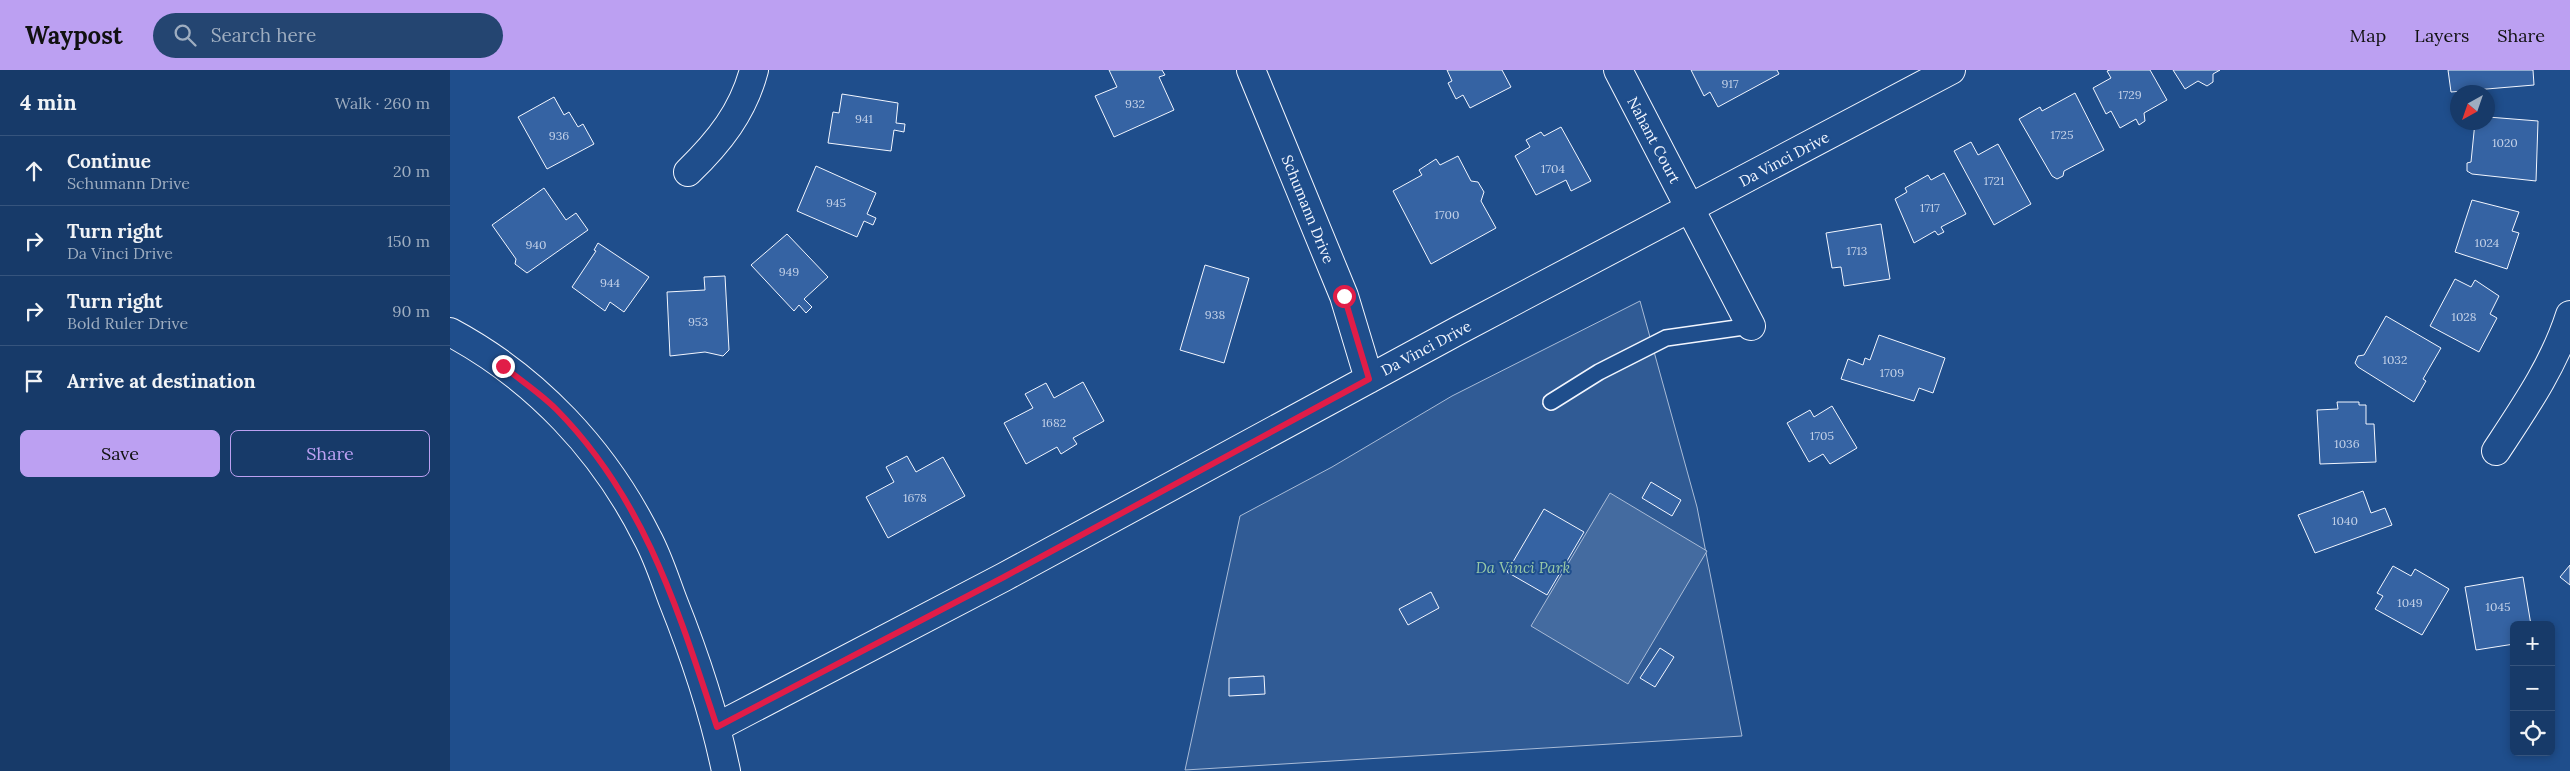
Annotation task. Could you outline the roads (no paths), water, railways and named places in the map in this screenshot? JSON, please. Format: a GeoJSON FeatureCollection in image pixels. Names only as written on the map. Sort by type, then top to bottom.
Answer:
{"type":"FeatureCollection","features":[{"type":"Feature","properties":{"kind":"street"},"geometry":{"type":"LineString","coordinates":[[688,172],[715,146],[736,116],[749,89],[754,70]]}},
{"type":"Feature","properties":{"kind":"street","name":"Schumann Drive"},"geometry":{"type":"LineString","coordinates":[[1251,70],[1344,296],[1369,379]]}},
{"type":"Feature","properties":{"kind":"street","name":"Nahant Court"},"geometry":{"type":"LineString","coordinates":[[1618,70],[1751,326]]}},
{"type":"Feature","properties":{"kind":"street","name":"Da Vinci Drive"},"geometry":{"type":"LineString","coordinates":[[717,727],[1004,577],[1369,379],[1951,70]]}},
{"type":"Feature","properties":{"kind":"street"},"geometry":{"type":"LineString","coordinates":[[2496,451],[2537,390],[2563,335],[2570,315]]}},
{"type":"Feature","properties":{"kind":"street"},"geometry":{"type":"LineString","coordinates":[[450,332],[503,366],[555,408],[588,444],[617,484],[652,547],[685,630],[717,727],[726,771]]}},
{"type":"Feature","properties":{"kind":"lane"},"geometry":{"type":"LineString","coordinates":[[1551,402],[1599,372],[1666,338],[1751,326]]}},
{"type":"Feature","properties":{"kind":"park label","name":"Da Vinci Park"},"geometry":{"type":"Point","coordinates":[1523,567]}}]}
